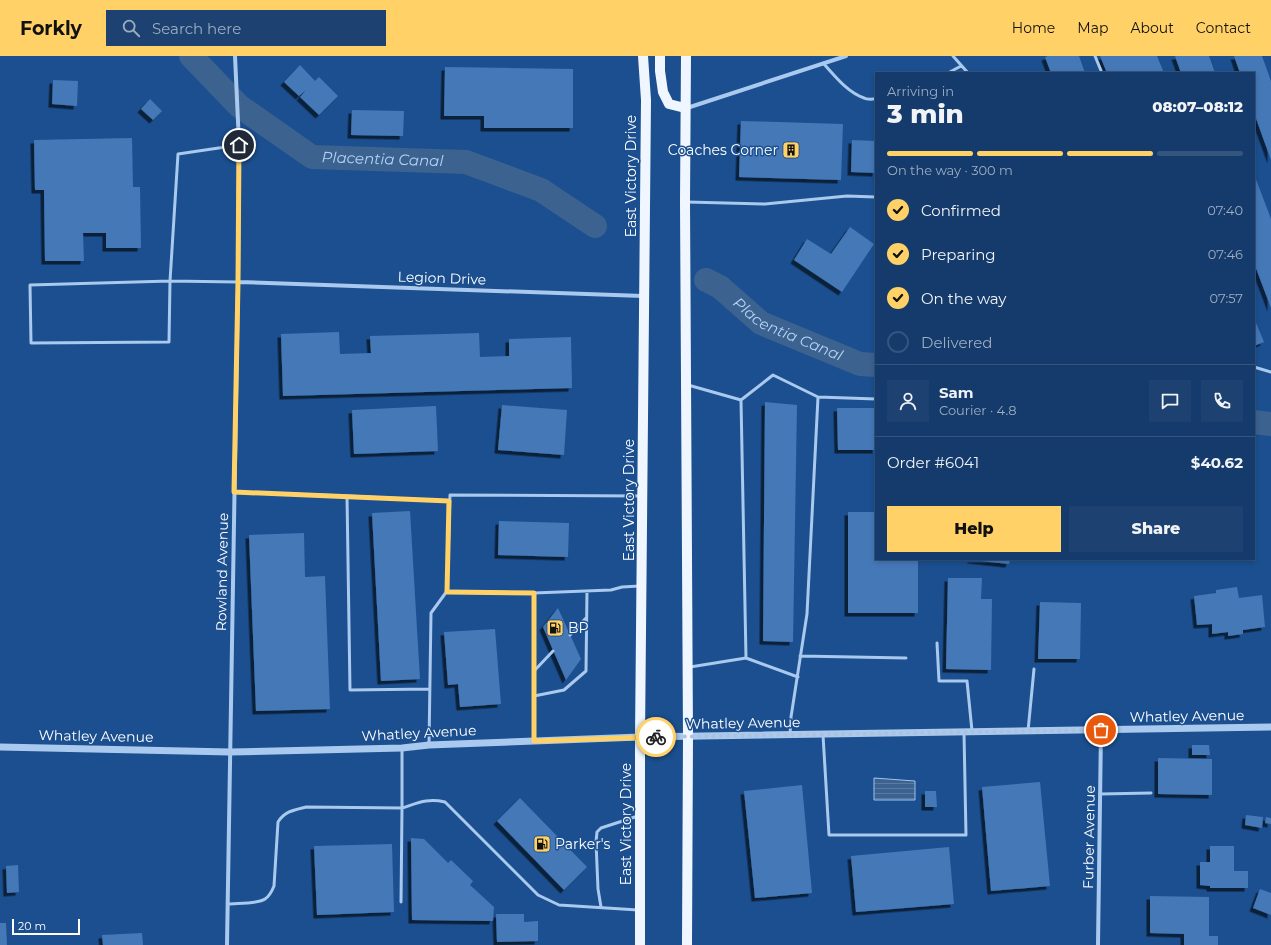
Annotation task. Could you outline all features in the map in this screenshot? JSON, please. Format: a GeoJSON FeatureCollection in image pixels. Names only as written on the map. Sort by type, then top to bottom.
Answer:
{"type":"FeatureCollection","features":[{"type":"Feature","properties":{"kind":"main road","name":"East Victory Drive"},"geometry":{"type":"LineString","coordinates":[[640,945],[640,737],[646,100],[643,56]]}},
{"type":"Feature","properties":{"kind":"main road"},"geometry":{"type":"LineString","coordinates":[[660,56],[660,71],[663,92],[669,104],[685,108]]}},
{"type":"Feature","properties":{"kind":"main road"},"geometry":{"type":"LineString","coordinates":[[686,56],[685,202],[688,667],[687,945]]}},
{"type":"Feature","properties":{"kind":"street","name":"Rowland Avenue"},"geometry":{"type":"LineString","coordinates":[[227,945],[238,282],[239,144],[234,56]]}},
{"type":"Feature","properties":{"kind":"street"},"geometry":{"type":"LineString","coordinates":[[685,108],[846,56]]}},
{"type":"Feature","properties":{"kind":"street","name":"Legion Drive"},"geometry":{"type":"LineString","coordinates":[[238,282],[644,296]]}},
{"type":"Feature","properties":{"kind":"street","name":"Whatley Avenue"},"geometry":{"type":"LineString","coordinates":[[0,747],[230,752],[402,748],[429,745],[640,737],[1271,727]]}},
{"type":"Feature","properties":{"kind":"street","name":"Furber Avenue"},"geometry":{"type":"LineString","coordinates":[[1098,945],[1101,730]]}},
{"type":"Feature","properties":{"kind":"lane"},"geometry":{"type":"LineString","coordinates":[[953,56],[967,72]]}},
{"type":"Feature","properties":{"kind":"lane"},"geometry":{"type":"LineString","coordinates":[[1096,56],[1102,72]]}},
{"type":"Feature","properties":{"kind":"lane"},"geometry":{"type":"LineString","coordinates":[[824,63],[852,92],[864,99],[875,99]]}},
{"type":"Feature","properties":{"kind":"lane"},"geometry":{"type":"LineString","coordinates":[[950,72],[961,66]]}},
{"type":"Feature","properties":{"kind":"lane"},"geometry":{"type":"LineString","coordinates":[[238,282],[170,282],[30,285],[31,343],[169,342],[170,282],[178,154],[239,144]]}},
{"type":"Feature","properties":{"kind":"lane"},"geometry":{"type":"LineString","coordinates":[[685,202],[765,204],[847,196],[875,197]]}},
{"type":"Feature","properties":{"kind":"lane"},"geometry":{"type":"LineString","coordinates":[[1255,367],[1271,372]]}},
{"type":"Feature","properties":{"kind":"lane"},"geometry":{"type":"LineString","coordinates":[[741,400],[773,375],[818,397],[875,399]]}},
{"type":"Feature","properties":{"kind":"lane"},"geometry":{"type":"LineString","coordinates":[[686,384],[741,400]]}},
{"type":"Feature","properties":{"kind":"lane"},"geometry":{"type":"LineString","coordinates":[[790,735],[791,717],[807,614],[818,397]]}},
{"type":"Feature","properties":{"kind":"lane"},"geometry":{"type":"LineString","coordinates":[[741,400],[746,658]]}},
{"type":"Feature","properties":{"kind":"lane"},"geometry":{"type":"LineString","coordinates":[[234,492],[449,501]]}},
{"type":"Feature","properties":{"kind":"lane"},"geometry":{"type":"LineString","coordinates":[[347,496],[350,690],[430,689]]}},
{"type":"Feature","properties":{"kind":"lane"},"geometry":{"type":"LineString","coordinates":[[429,745],[431,613],[447,592],[450,496],[642,496]]}},
{"type":"Feature","properties":{"kind":"lane"},"geometry":{"type":"LineString","coordinates":[[447,592],[534,593],[611,590],[622,587],[642,586]]}},
{"type":"Feature","properties":{"kind":"lane"},"geometry":{"type":"LineString","coordinates":[[534,696],[564,690],[586,671],[587,591]]}},
{"type":"Feature","properties":{"kind":"lane"},"geometry":{"type":"LineString","coordinates":[[534,593],[534,741]]}},
{"type":"Feature","properties":{"kind":"lane"},"geometry":{"type":"LineString","coordinates":[[570,634],[586,618]]}},
{"type":"Feature","properties":{"kind":"lane"},"geometry":{"type":"LineString","coordinates":[[823,735],[828,835],[966,835],[968,732],[967,681],[939,681],[937,643]]}},
{"type":"Feature","properties":{"kind":"lane"},"geometry":{"type":"LineString","coordinates":[[534,670],[553,651]]}},
{"type":"Feature","properties":{"kind":"lane"},"geometry":{"type":"LineString","coordinates":[[800,656],[906,658]]}},
{"type":"Feature","properties":{"kind":"lane"},"geometry":{"type":"LineString","coordinates":[[688,667],[746,658],[798,677]]}},
{"type":"Feature","properties":{"kind":"lane"},"geometry":{"type":"LineString","coordinates":[[1028,731],[1034,669]]}},
{"type":"Feature","properties":{"kind":"lane"},"geometry":{"type":"LineString","coordinates":[[401,902],[402,748]]}},
{"type":"Feature","properties":{"kind":"lane"},"geometry":{"type":"LineString","coordinates":[[1100,794],[1151,793]]}},
{"type":"Feature","properties":{"kind":"lane"},"geometry":{"type":"LineString","coordinates":[[228,904],[264,900],[270,894],[274,886],[278,822],[282,816],[292,810],[306,807],[402,808],[425,801],[435,800],[445,802],[538,895],[559,904],[640,910]]}},
{"type":"Feature","properties":{"kind":"lane"},"geometry":{"type":"LineString","coordinates":[[601,907],[598,889],[597,832],[601,828],[640,816]]}},
{"type":"Feature","properties":{"kind":"water"},"geometry":{"type":"Polygon","coordinates":[[[874,778],[915,781],[915,800],[874,800],[874,778]]]}},
{"type":"Feature","properties":{"kind":"building"},"geometry":{"type":"Polygon","coordinates":[[[1079,56],[1085,72],[1051,72],[1045,57],[1079,56]]]}},
{"type":"Feature","properties":{"kind":"building"},"geometry":{"type":"Polygon","coordinates":[[[1100,56],[1157,56],[1164,72],[1107,72],[1100,56]]]}},
{"type":"Feature","properties":{"kind":"building"},"geometry":{"type":"Polygon","coordinates":[[[1175,56],[1209,56],[1215,72],[1181,72],[1175,56]]]}},
{"type":"Feature","properties":{"kind":"building"},"geometry":{"type":"Polygon","coordinates":[[[1234,56],[1262,56],[1271,81],[1271,160],[1255,116],[1255,72],[1240,72],[1234,56]]]}},
{"type":"Feature","properties":{"kind":"building"},"geometry":{"type":"Polygon","coordinates":[[[300,65],[315,81],[319,77],[338,96],[319,115],[300,97],[306,90],[299,96],[284,82],[300,65]]]}},
{"type":"Feature","properties":{"kind":"building"},"geometry":{"type":"Polygon","coordinates":[[[445,67],[573,69],[573,128],[484,128],[484,116],[444,116],[445,67]]]}},
{"type":"Feature","properties":{"kind":"building"},"geometry":{"type":"Polygon","coordinates":[[[53,80],[78,81],[77,106],[52,104],[53,80]]]}},
{"type":"Feature","properties":{"kind":"building"},"geometry":{"type":"Polygon","coordinates":[[[150,99],[162,111],[153,120],[141,109],[150,99]]]}},
{"type":"Feature","properties":{"kind":"building"},"geometry":{"type":"Polygon","coordinates":[[[352,110],[404,111],[403,136],[351,135],[352,110]]]}},
{"type":"Feature","properties":{"kind":"building","name":"Coaches Corner"},"geometry":{"type":"Polygon","coordinates":[[[741,121],[843,124],[841,180],[739,177],[741,121]]]}},
{"type":"Feature","properties":{"kind":"building"},"geometry":{"type":"Polygon","coordinates":[[[132,138],[133,187],[140,187],[141,248],[106,248],[106,233],[83,233],[84,261],[45,261],[44,190],[35,190],[34,140],[132,138]]]}},
{"type":"Feature","properties":{"kind":"building"},"geometry":{"type":"Polygon","coordinates":[[[852,140],[875,141],[875,173],[851,172],[852,140]]]}},
{"type":"Feature","properties":{"kind":"building"},"geometry":{"type":"Polygon","coordinates":[[[1255,177],[1271,219],[1271,308],[1255,266],[1255,177]]]}},
{"type":"Feature","properties":{"kind":"building"},"geometry":{"type":"Polygon","coordinates":[[[850,227],[874,244],[842,292],[794,260],[807,239],[831,254],[850,227]]]}},
{"type":"Feature","properties":{"kind":"building"},"geometry":{"type":"Polygon","coordinates":[[[1255,320],[1264,342],[1255,346],[1255,320]]]}},
{"type":"Feature","properties":{"kind":"building"},"geometry":{"type":"Polygon","coordinates":[[[339,332],[340,354],[371,353],[370,336],[479,333],[480,357],[509,356],[509,339],[571,337],[572,388],[283,396],[281,334],[339,332]]]}},
{"type":"Feature","properties":{"kind":"building"},"geometry":{"type":"Polygon","coordinates":[[[765,402],[797,405],[793,642],[763,641],[765,402]]]}},
{"type":"Feature","properties":{"kind":"building"},"geometry":{"type":"Polygon","coordinates":[[[502,405],[567,410],[564,455],[498,450],[502,405]]]}},
{"type":"Feature","properties":{"kind":"building"},"geometry":{"type":"Polygon","coordinates":[[[436,406],[438,451],[354,454],[352,410],[436,406]]]}},
{"type":"Feature","properties":{"kind":"building"},"geometry":{"type":"Polygon","coordinates":[[[837,408],[875,408],[875,450],[838,450],[837,408]]]}},
{"type":"Feature","properties":{"kind":"building"},"geometry":{"type":"Polygon","coordinates":[[[410,511],[420,679],[381,681],[372,513],[410,511]]]}},
{"type":"Feature","properties":{"kind":"building"},"geometry":{"type":"Polygon","coordinates":[[[848,512],[875,512],[875,560],[918,560],[918,613],[848,613],[848,512]]]}},
{"type":"Feature","properties":{"kind":"building"},"geometry":{"type":"Polygon","coordinates":[[[499,521],[569,523],[568,557],[498,555],[499,521]]]}},
{"type":"Feature","properties":{"kind":"building"},"geometry":{"type":"Polygon","coordinates":[[[304,533],[305,577],[325,576],[330,709],[256,711],[249,535],[304,533]]]}},
{"type":"Feature","properties":{"kind":"building"},"geometry":{"type":"Polygon","coordinates":[[[971,560],[1010,560],[1009,564],[971,560]]]}},
{"type":"Feature","properties":{"kind":"building"},"geometry":{"type":"Polygon","coordinates":[[[948,578],[982,578],[981,599],[992,599],[991,670],[946,669],[948,578]]]}},
{"type":"Feature","properties":{"kind":"building"},"geometry":{"type":"Polygon","coordinates":[[[1237,587],[1239,598],[1262,595],[1265,627],[1243,630],[1243,634],[1228,636],[1228,632],[1212,634],[1212,624],[1197,625],[1194,596],[1216,593],[1216,590],[1237,587]]]}},
{"type":"Feature","properties":{"kind":"building"},"geometry":{"type":"Polygon","coordinates":[[[1040,602],[1081,603],[1080,659],[1038,659],[1040,602]]]}},
{"type":"Feature","properties":{"kind":"building"},"geometry":{"type":"Polygon","coordinates":[[[558,608],[581,659],[566,680],[543,627],[558,608]]]}},
{"type":"Feature","properties":{"kind":"building"},"geometry":{"type":"Polygon","coordinates":[[[495,629],[501,704],[460,707],[458,684],[448,685],[444,632],[495,629]]]}},
{"type":"Feature","properties":{"kind":"building"},"geometry":{"type":"Polygon","coordinates":[[[1192,745],[1209,745],[1210,755],[1192,755],[1192,745]]]}},
{"type":"Feature","properties":{"kind":"building"},"geometry":{"type":"Polygon","coordinates":[[[1158,758],[1212,759],[1212,795],[1158,794],[1158,758]]]}},
{"type":"Feature","properties":{"kind":"building"},"geometry":{"type":"Polygon","coordinates":[[[1040,782],[1050,886],[991,891],[982,787],[1040,782]]]}},
{"type":"Feature","properties":{"kind":"building"},"geometry":{"type":"Polygon","coordinates":[[[802,785],[812,893],[755,898],[744,791],[802,785]]]}},
{"type":"Feature","properties":{"kind":"building"},"geometry":{"type":"Polygon","coordinates":[[[925,791],[936,791],[937,807],[925,807],[925,791]]]}},
{"type":"Feature","properties":{"kind":"building","name":"Parker's"},"geometry":{"type":"Polygon","coordinates":[[[520,798],[587,867],[564,890],[497,821],[520,798]]]}},
{"type":"Feature","properties":{"kind":"building"},"geometry":{"type":"Polygon","coordinates":[[[1246,815],[1263,817],[1262,828],[1245,825],[1246,815]]]}},
{"type":"Feature","properties":{"kind":"building"},"geometry":{"type":"Polygon","coordinates":[[[1266,817],[1271,818],[1271,824],[1265,823],[1266,817]]]}},
{"type":"Feature","properties":{"kind":"building"},"geometry":{"type":"Polygon","coordinates":[[[411,838],[424,839],[448,863],[451,860],[473,881],[470,885],[494,907],[493,921],[412,920],[411,838]]]}},
{"type":"Feature","properties":{"kind":"building"},"geometry":{"type":"Polygon","coordinates":[[[392,844],[394,912],[317,915],[314,846],[392,844]]]}},
{"type":"Feature","properties":{"kind":"building"},"geometry":{"type":"Polygon","coordinates":[[[1210,846],[1234,846],[1234,871],[1248,871],[1248,888],[1210,888],[1210,886],[1200,885],[1200,862],[1210,862],[1210,846]]]}},
{"type":"Feature","properties":{"kind":"building"},"geometry":{"type":"Polygon","coordinates":[[[949,847],[954,904],[856,912],[851,856],[949,847]]]}},
{"type":"Feature","properties":{"kind":"building"},"geometry":{"type":"Polygon","coordinates":[[[18,865],[19,892],[7,893],[6,866],[18,865]]]}},
{"type":"Feature","properties":{"kind":"building"},"geometry":{"type":"Polygon","coordinates":[[[1260,889],[1271,893],[1271,915],[1253,908],[1260,889]]]}},
{"type":"Feature","properties":{"kind":"building"},"geometry":{"type":"Polygon","coordinates":[[[1150,896],[1209,897],[1209,936],[1218,936],[1218,945],[1184,945],[1184,934],[1150,933],[1150,896]]]}},
{"type":"Feature","properties":{"kind":"building"},"geometry":{"type":"Polygon","coordinates":[[[496,914],[524,914],[524,922],[538,921],[538,941],[497,942],[496,914]]]}},
{"type":"Feature","properties":{"kind":"building"},"geometry":{"type":"Polygon","coordinates":[[[0,923],[6,923],[7,945],[0,945],[0,923]]]}},
{"type":"Feature","properties":{"kind":"building"},"geometry":{"type":"Polygon","coordinates":[[[142,933],[143,945],[103,945],[102,935],[142,933]]]}},
{"type":"Feature","properties":{"kind":"waterway","name":"Placentia Canal"},"geometry":{"type":"LineString","coordinates":[[191,56],[239,106],[312,157],[466,162],[541,190],[595,226]]}},
{"type":"Feature","properties":{"kind":"waterway","name":"Placentia Canal"},"geometry":{"type":"LineString","coordinates":[[706,280],[720,287],[761,323],[860,364],[875,365]]}},
{"type":"Feature","properties":{"kind":"waterway","name":"Placentia Canal"},"geometry":{"type":"LineString","coordinates":[[1255,422],[1271,424]]}},
{"type":"Feature","properties":{"kind":"way so far"},"geometry":{"type":"LineString","coordinates":[[656,737],[1101,730]]}},
{"type":"Feature","properties":{"kind":"place","name":"Coaches Corner"},"geometry":{"type":"Point","coordinates":[791,150]}},
{"type":"Feature","properties":{"kind":"place","name":"BP"},"geometry":{"type":"Point","coordinates":[555,628]}},
{"type":"Feature","properties":{"kind":"place","name":"Parker's"},"geometry":{"type":"Point","coordinates":[542,844]}},
{"type":"Feature","properties":{"kind":"route"},"geometry":{"type":"LineString","coordinates":[[239,145],[234,492],[449,501],[447,592],[534,593],[534,741],[656,737]]}}]}
